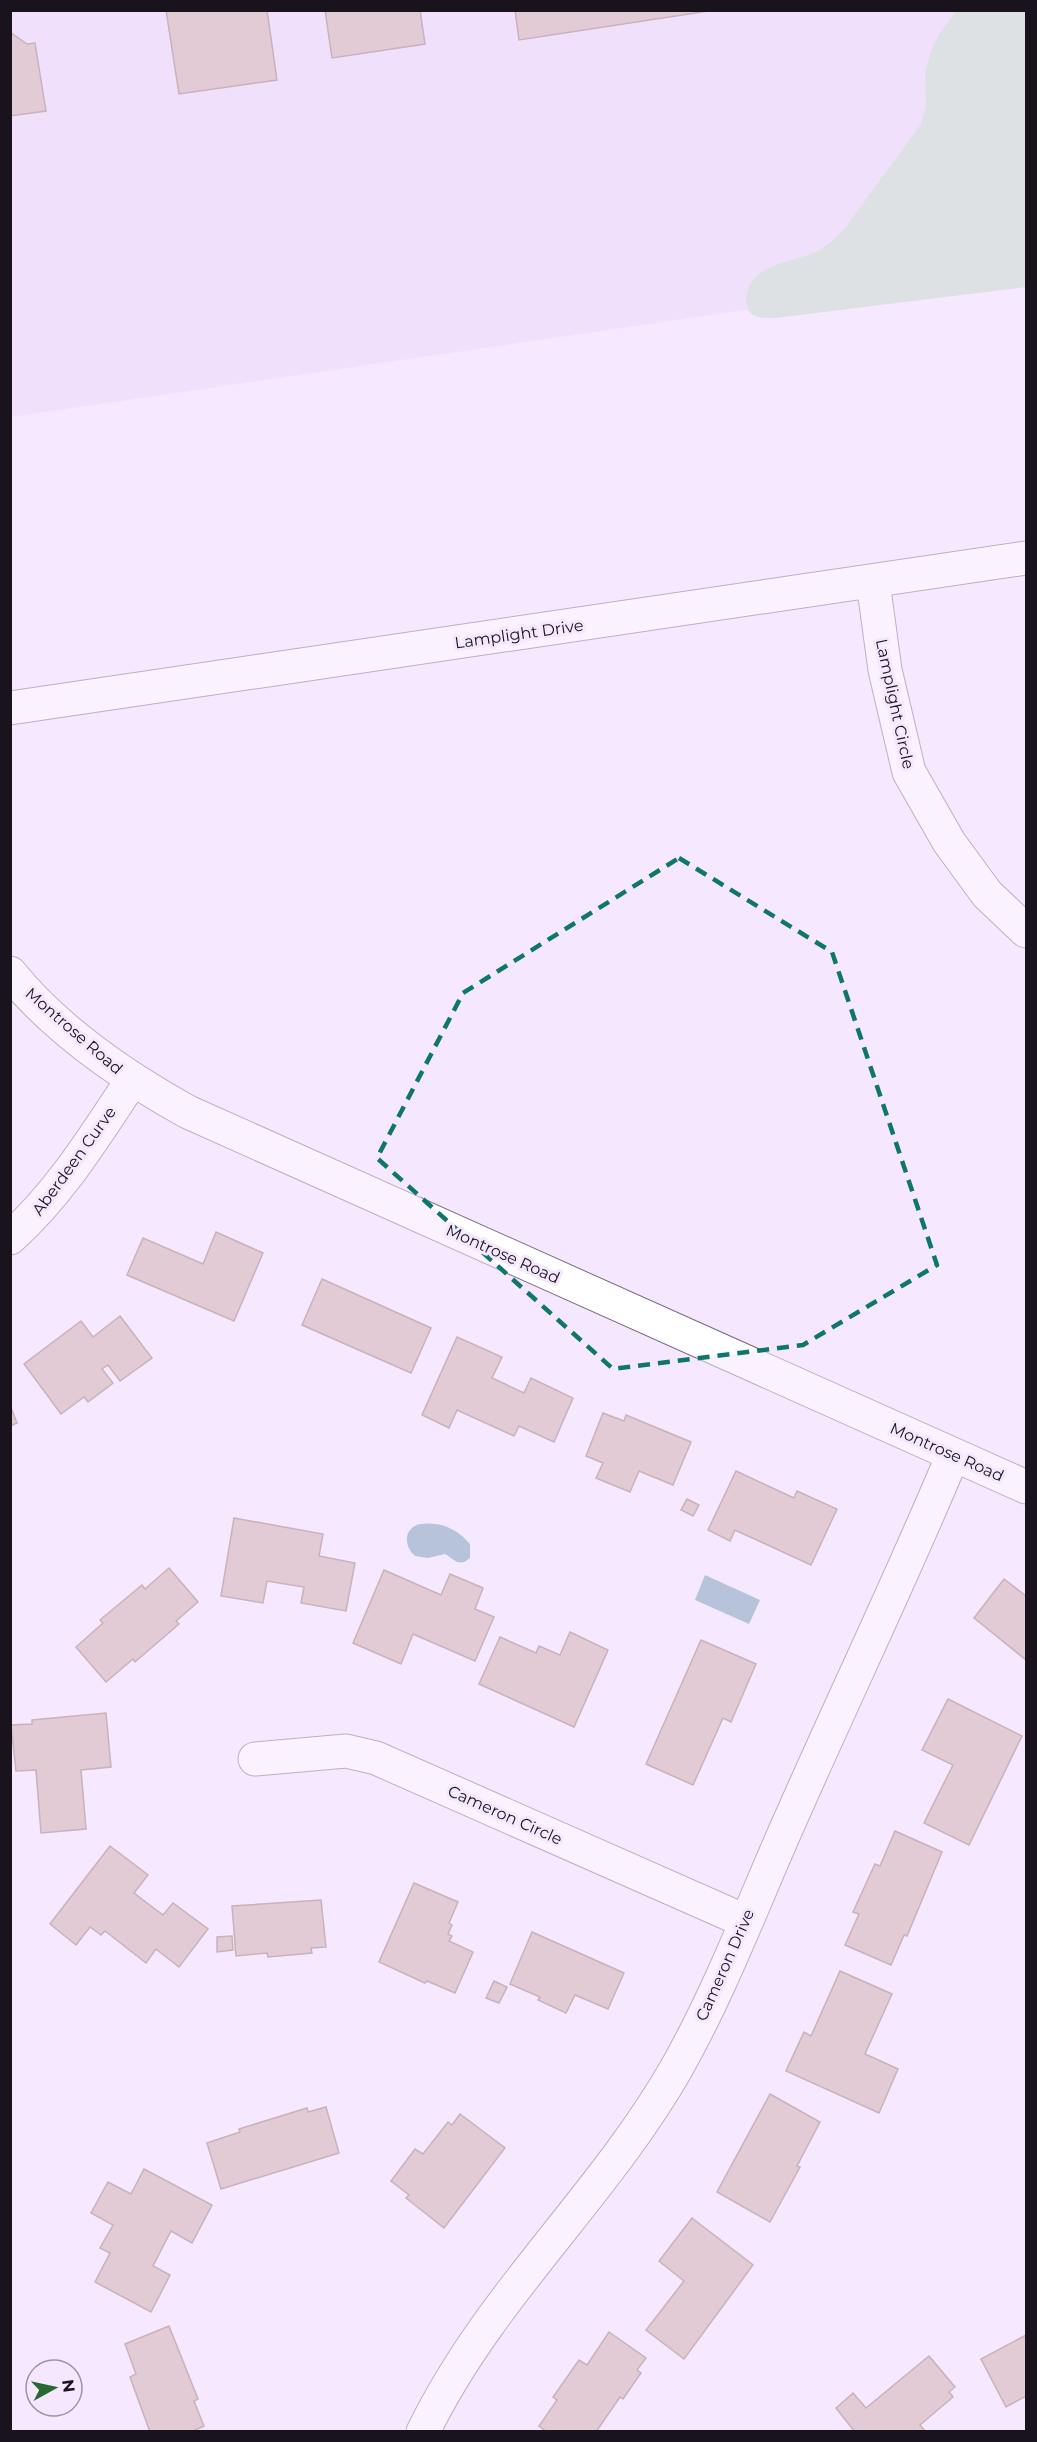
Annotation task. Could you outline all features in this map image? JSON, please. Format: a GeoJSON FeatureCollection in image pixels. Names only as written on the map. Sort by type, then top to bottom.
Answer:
{"type":"FeatureCollection","features":[{"type":"Feature","properties":{"kind":"street","name":"Lamplight Drive"},"geometry":{"type":"LineString","coordinates":[[10,708],[1026,558]]}},
{"type":"Feature","properties":{"kind":"street","name":"Lamplight Circle"},"geometry":{"type":"LineString","coordinates":[[873,582],[885,670],[909,772],[949,842],[987,894],[1026,931]]}},
{"type":"Feature","properties":{"kind":"street","name":"Montrose Road"},"geometry":{"type":"LineString","coordinates":[[10,973],[79,1040],[132,1080],[188,1112],[246,1140],[1026,1487]]}},
{"type":"Feature","properties":{"kind":"street","name":"Aberdeen Curve"},"geometry":{"type":"LineString","coordinates":[[10,1238],[29,1221],[61,1184],[132,1080]]}},
{"type":"Feature","properties":{"kind":"street","name":"Cameron Drive"},"geometry":{"type":"LineString","coordinates":[[423,2432],[503,2302],[619,2156],[663,2090],[696,2031],[953,1455]]}},
{"type":"Feature","properties":{"kind":"street","name":"Cameron Circle"},"geometry":{"type":"LineString","coordinates":[[255,1759],[346,1751],[375,1758],[745,1921]]}},
{"type":"Feature","properties":{"kind":"highlighted area"},"geometry":{"type":"Polygon","coordinates":[[[679,858],[832,952],[937,1265],[803,1345],[613,1369],[377,1158],[463,993],[679,858]]]}},
{"type":"Feature","properties":{"kind":"shaded area"},"geometry":{"type":"Polygon","coordinates":[[[10,11],[1026,11],[1026,269],[11,417],[10,11]]]}},
{"type":"Feature","properties":{"kind":"green space"},"geometry":{"type":"Polygon","coordinates":[[[957,10],[1026,11],[1026,287],[776,318],[762,318],[753,315],[746,304],[748,289],[752,281],[765,270],[816,252],[835,238],[845,228],[921,124],[926,104],[925,72],[931,51],[939,34],[957,10]]]}},
{"type":"Feature","properties":{"kind":"water"},"geometry":{"type":"Polygon","coordinates":[[[420,1524],[442,1525],[460,1534],[470,1544],[470,1558],[460,1562],[445,1554],[428,1558],[415,1556],[408,1547],[407,1537],[411,1529],[420,1524]]]}},
{"type":"Feature","properties":{"kind":"water"},"geometry":{"type":"Polygon","coordinates":[[[705,1575],[760,1600],[749,1624],[695,1600],[705,1575]]]}},
{"type":"Feature","properties":{"kind":"building"},"geometry":{"type":"Polygon","coordinates":[[[166,10],[267,10],[277,80],[179,94],[166,10]]]}},
{"type":"Feature","properties":{"kind":"building"},"geometry":{"type":"Polygon","coordinates":[[[325,10],[420,10],[425,44],[332,58],[325,10]]]}},
{"type":"Feature","properties":{"kind":"building"},"geometry":{"type":"Polygon","coordinates":[[[515,10],[715,10],[519,40],[515,10]]]}},
{"type":"Feature","properties":{"kind":"building"},"geometry":{"type":"Polygon","coordinates":[[[10,32],[27,44],[35,43],[46,111],[10,116],[10,32]]]}},
{"type":"Feature","properties":{"kind":"building"},"geometry":{"type":"Polygon","coordinates":[[[216,1232],[263,1253],[234,1321],[127,1275],[143,1238],[203,1264],[216,1232]]]}},
{"type":"Feature","properties":{"kind":"building"},"geometry":{"type":"Polygon","coordinates":[[[322,1279],[431,1328],[411,1373],[302,1325],[322,1279]]]}},
{"type":"Feature","properties":{"kind":"building"},"geometry":{"type":"Polygon","coordinates":[[[120,1316],[152,1358],[120,1381],[108,1365],[102,1369],[113,1383],[88,1402],[84,1397],[61,1414],[24,1364],[81,1321],[93,1337],[120,1316]]]}},
{"type":"Feature","properties":{"kind":"building"},"geometry":{"type":"Polygon","coordinates":[[[457,1337],[502,1357],[492,1378],[524,1393],[531,1378],[573,1398],[554,1442],[519,1426],[514,1436],[457,1410],[449,1428],[422,1415],[457,1337]]]}},
{"type":"Feature","properties":{"kind":"building"},"geometry":{"type":"Polygon","coordinates":[[[10,1405],[17,1423],[10,1426],[10,1405]]]}},
{"type":"Feature","properties":{"kind":"building"},"geometry":{"type":"Polygon","coordinates":[[[603,1413],[624,1421],[626,1415],[691,1442],[673,1485],[639,1471],[630,1492],[596,1478],[603,1463],[586,1456],[603,1413]]]}},
{"type":"Feature","properties":{"kind":"building"},"geometry":{"type":"Polygon","coordinates":[[[736,1471],[794,1498],[797,1491],[837,1509],[811,1565],[735,1530],[730,1541],[708,1530],[736,1471]]]}},
{"type":"Feature","properties":{"kind":"building"},"geometry":{"type":"Polygon","coordinates":[[[687,1499],[699,1505],[693,1516],[681,1510],[687,1499]]]}},
{"type":"Feature","properties":{"kind":"building"},"geometry":{"type":"Polygon","coordinates":[[[234,1518],[323,1534],[319,1556],[355,1563],[346,1611],[301,1603],[304,1587],[267,1581],[263,1603],[221,1596],[234,1518]]]}},
{"type":"Feature","properties":{"kind":"building"},"geometry":{"type":"Polygon","coordinates":[[[169,1568],[198,1602],[176,1621],[179,1624],[135,1662],[133,1659],[106,1682],[76,1647],[103,1623],[100,1620],[142,1585],[145,1589],[169,1568]]]}},
{"type":"Feature","properties":{"kind":"building"},"geometry":{"type":"Polygon","coordinates":[[[384,1570],[441,1595],[450,1574],[483,1588],[475,1609],[494,1617],[475,1661],[413,1634],[401,1664],[353,1643],[384,1570]]]}},
{"type":"Feature","properties":{"kind":"building"},"geometry":{"type":"Polygon","coordinates":[[[1004,1579],[1026,1596],[1026,1660],[974,1618],[1004,1579]]]}},
{"type":"Feature","properties":{"kind":"building"},"geometry":{"type":"Polygon","coordinates":[[[570,1632],[608,1650],[574,1727],[479,1684],[500,1637],[536,1653],[539,1646],[560,1655],[570,1632]]]}},
{"type":"Feature","properties":{"kind":"building"},"geometry":{"type":"Polygon","coordinates":[[[701,1640],[756,1664],[731,1722],[723,1718],[693,1785],[646,1764],[701,1640]]]}},
{"type":"Feature","properties":{"kind":"building"},"geometry":{"type":"Polygon","coordinates":[[[948,1699],[1022,1736],[969,1845],[924,1823],[953,1765],[922,1750],[948,1699]]]}},
{"type":"Feature","properties":{"kind":"building"},"geometry":{"type":"Polygon","coordinates":[[[106,1713],[111,1767],[81,1770],[86,1829],[41,1833],[36,1770],[16,1771],[11,1725],[32,1724],[32,1720],[106,1713]]]}},
{"type":"Feature","properties":{"kind":"building"},"geometry":{"type":"Polygon","coordinates":[[[895,1831],[942,1852],[907,1936],[904,1935],[891,1965],[845,1945],[859,1914],[853,1912],[875,1864],[880,1866],[895,1831]]]}},
{"type":"Feature","properties":{"kind":"building"},"geometry":{"type":"Polygon","coordinates":[[[110,1846],[148,1875],[134,1893],[163,1915],[173,1903],[208,1929],[179,1967],[156,1949],[146,1963],[105,1931],[101,1935],[90,1927],[76,1945],[50,1924],[110,1846]]]}},
{"type":"Feature","properties":{"kind":"building"},"geometry":{"type":"Polygon","coordinates":[[[414,1883],[458,1902],[449,1923],[452,1925],[448,1934],[452,1936],[449,1941],[473,1952],[455,1993],[427,1981],[425,1983],[379,1962],[414,1883]]]}},
{"type":"Feature","properties":{"kind":"building"},"geometry":{"type":"Polygon","coordinates":[[[321,1900],[326,1947],[311,1948],[312,1953],[268,1957],[267,1953],[236,1956],[232,1906],[321,1900]]]}},
{"type":"Feature","properties":{"kind":"building"},"geometry":{"type":"Polygon","coordinates":[[[532,1932],[624,1973],[608,2009],[575,1995],[566,2013],[538,2000],[540,1997],[510,1984],[532,1932]]]}},
{"type":"Feature","properties":{"kind":"building"},"geometry":{"type":"Polygon","coordinates":[[[232,1936],[233,1950],[217,1952],[217,1937],[232,1936]]]}},
{"type":"Feature","properties":{"kind":"building"},"geometry":{"type":"Polygon","coordinates":[[[840,1971],[892,1994],[865,2054],[898,2069],[879,2113],[786,2071],[804,2032],[811,2036],[840,1971]]]}},
{"type":"Feature","properties":{"kind":"building"},"geometry":{"type":"Polygon","coordinates":[[[494,1981],[507,1987],[499,2003],[486,1998],[494,1981]]]}},
{"type":"Feature","properties":{"kind":"building"},"geometry":{"type":"Polygon","coordinates":[[[770,2094],[820,2122],[797,2166],[800,2167],[770,2222],[717,2192],[770,2094]]]}},
{"type":"Feature","properties":{"kind":"building"},"geometry":{"type":"Polygon","coordinates":[[[326,2107],[339,2153],[221,2189],[207,2143],[240,2132],[239,2129],[307,2108],[308,2112],[326,2107]]]}},
{"type":"Feature","properties":{"kind":"building"},"geometry":{"type":"Polygon","coordinates":[[[460,2114],[505,2148],[444,2228],[406,2198],[409,2195],[391,2181],[415,2149],[423,2154],[448,2122],[452,2125],[460,2114]]]}},
{"type":"Feature","properties":{"kind":"building"},"geometry":{"type":"Polygon","coordinates":[[[144,2169],[212,2205],[192,2243],[171,2231],[153,2266],[170,2275],[151,2312],[95,2282],[110,2253],[100,2248],[113,2225],[91,2213],[108,2182],[131,2194],[144,2169]]]}},
{"type":"Feature","properties":{"kind":"building"},"geometry":{"type":"Polygon","coordinates":[[[692,2218],[753,2265],[684,2359],[646,2330],[684,2281],[659,2261],[692,2218]]]}},
{"type":"Feature","properties":{"kind":"building"},"geometry":{"type":"Polygon","coordinates":[[[169,2326],[198,2399],[194,2401],[204,2426],[191,2432],[150,2432],[130,2377],[136,2374],[125,2344],[169,2326]]]}},
{"type":"Feature","properties":{"kind":"building"},"geometry":{"type":"Polygon","coordinates":[[[609,2332],[646,2358],[637,2370],[641,2373],[623,2399],[620,2397],[596,2432],[547,2432],[539,2426],[557,2400],[553,2397],[579,2360],[587,2365],[609,2332]]]}},
{"type":"Feature","properties":{"kind":"building"},"geometry":{"type":"Polygon","coordinates":[[[1026,2335],[1026,2396],[1006,2407],[981,2359],[1026,2335]]]}},
{"type":"Feature","properties":{"kind":"building"},"geometry":{"type":"Polygon","coordinates":[[[929,2356],[955,2387],[949,2392],[953,2397],[920,2425],[926,2432],[855,2432],[836,2408],[853,2393],[866,2408],[929,2356]]]}}]}
